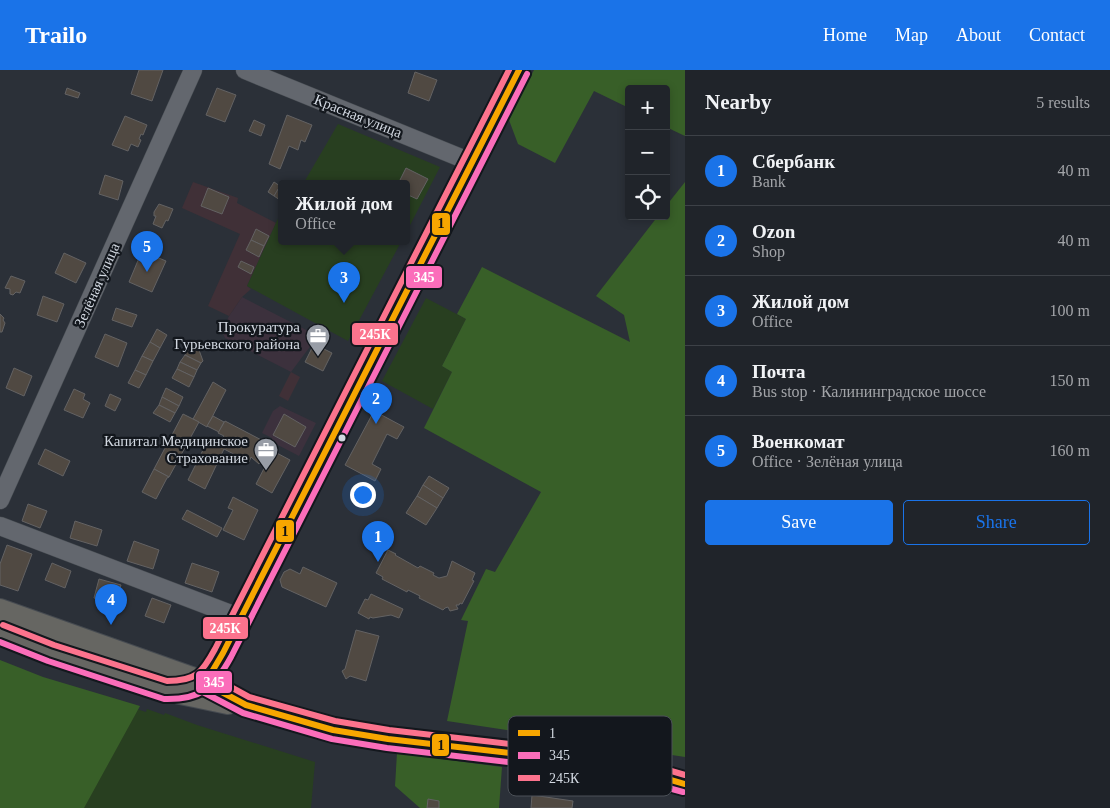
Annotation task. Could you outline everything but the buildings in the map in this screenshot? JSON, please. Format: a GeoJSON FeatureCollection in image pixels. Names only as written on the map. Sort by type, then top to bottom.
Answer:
{"type":"FeatureCollection","features":[{"type":"Feature","properties":{"kind":"main road"},"geometry":{"type":"LineString","coordinates":[[0,610],[221,687],[333,730],[388,739],[508,753]]}},
{"type":"Feature","properties":{"kind":"main road"},"geometry":{"type":"LineString","coordinates":[[221,687],[241,618]]}},
{"type":"Feature","properties":{"kind":"main road"},"geometry":{"type":"LineString","coordinates":[[0,633],[166,690],[182,691],[221,687]]}},
{"type":"Feature","properties":{"kind":"main road"},"geometry":{"type":"LineString","coordinates":[[672,780],[685,784]]}},
{"type":"Feature","properties":{"kind":"street","name":"Зелёная улица"},"geometry":{"type":"LineString","coordinates":[[0,500],[193,70]]}},
{"type":"Feature","properties":{"kind":"street","name":"Красная улица"},"geometry":{"type":"LineString","coordinates":[[245,70],[471,162]]}},
{"type":"Feature","properties":{"kind":"street"},"geometry":{"type":"LineString","coordinates":[[0,526],[241,618]]}},
{"type":"Feature","properties":{"kind":"shaded area"},"geometry":{"type":"Polygon","coordinates":[[[193,182],[238,198],[237,203],[276,223],[247,286],[251,289],[242,297],[229,316],[208,306],[240,234],[182,208],[193,182]]]}},
{"type":"Feature","properties":{"kind":"shaded area"},"geometry":{"type":"Polygon","coordinates":[[[242,297],[318,336],[291,372],[225,338],[222,331],[229,316],[242,297]]]}},
{"type":"Feature","properties":{"kind":"shaded area"},"geometry":{"type":"Polygon","coordinates":[[[291,372],[300,377],[288,401],[279,396],[291,372]]]}},
{"type":"Feature","properties":{"kind":"shaded area"},"geometry":{"type":"Polygon","coordinates":[[[280,406],[316,423],[299,456],[272,442],[272,438],[262,433],[273,411],[280,406]]]}},
{"type":"Feature","properties":{"kind":"green space"},"geometry":{"type":"Polygon","coordinates":[[[534,70],[685,70],[685,136],[670,129],[670,85],[625,85],[625,106],[594,91],[555,163],[518,144],[509,120],[534,70]]]}},
{"type":"Feature","properties":{"kind":"green space"},"geometry":{"type":"Polygon","coordinates":[[[338,124],[440,167],[410,225],[410,180],[305,180],[338,124]]]}},
{"type":"Feature","properties":{"kind":"green space"},"geometry":{"type":"Polygon","coordinates":[[[685,182],[685,757],[672,755],[672,716],[508,716],[508,730],[447,721],[468,621],[461,620],[486,569],[495,572],[541,492],[424,428],[452,372],[442,366],[466,319],[457,314],[482,267],[630,342],[624,315],[596,296],[655,220],[670,220],[670,201],[685,182]]]}},
{"type":"Feature","properties":{"kind":"green space"},"geometry":{"type":"Polygon","coordinates":[[[278,219],[278,245],[399,245],[348,341],[247,286],[278,219]]]}},
{"type":"Feature","properties":{"kind":"green space"},"geometry":{"type":"Polygon","coordinates":[[[426,298],[466,319],[442,366],[452,372],[433,409],[382,381],[426,298]]]}},
{"type":"Feature","properties":{"kind":"green space"},"geometry":{"type":"Polygon","coordinates":[[[0,660],[43,677],[140,706],[84,808],[0,808],[0,660]]]}},
{"type":"Feature","properties":{"kind":"green space"},"geometry":{"type":"Polygon","coordinates":[[[84,692],[146,712],[147,709],[164,715],[165,713],[315,762],[311,808],[24,808],[0,716],[84,692]]]}},
{"type":"Feature","properties":{"kind":"green space"},"geometry":{"type":"Polygon","coordinates":[[[397,753],[502,767],[499,808],[420,808],[395,786],[397,753]]]}},
{"type":"Feature","properties":{"kind":"transit line","name":"245К"},"geometry":{"type":"LineString","coordinates":[[3,625],[54,645],[167,681],[177,681],[192,677],[202,670],[215,649],[509,70]]}},
{"type":"Feature","properties":{"kind":"transit line","name":"1"},"geometry":{"type":"LineString","coordinates":[[203,682],[210,675],[223,653],[519,70]]}},
{"type":"Feature","properties":{"kind":"transit line","name":"345"},"geometry":{"type":"LineString","coordinates":[[0,642],[48,661],[164,699],[177,699],[197,694],[205,690],[219,677],[231,657],[527,74]]}},
{"type":"Feature","properties":{"kind":"transit line","name":"245К"},"geometry":{"type":"LineString","coordinates":[[207,674],[249,697],[335,721],[389,730],[508,744]]}},
{"type":"Feature","properties":{"kind":"transit line","name":"1"},"geometry":{"type":"LineString","coordinates":[[203,682],[246,705],[333,730],[388,739],[508,753]]}},
{"type":"Feature","properties":{"kind":"transit line","name":"345"},"geometry":{"type":"LineString","coordinates":[[199,690],[243,713],[332,739],[387,748],[508,762]]}},
{"type":"Feature","properties":{"kind":"transit line","name":"245К"},"geometry":{"type":"LineString","coordinates":[[672,771],[685,775]]}},
{"type":"Feature","properties":{"kind":"transit line","name":"1"},"geometry":{"type":"LineString","coordinates":[[672,780],[685,784]]}},
{"type":"Feature","properties":{"kind":"transit line","name":"345"},"geometry":{"type":"LineString","coordinates":[[672,789],[683,792]]}},
{"type":"Feature","properties":{"kind":"place","name":"Военкомат"},"geometry":{"type":"Point","coordinates":[147,272]}},
{"type":"Feature","properties":{"kind":"place","name":"Жилой дом"},"geometry":{"type":"Point","coordinates":[344,303]}},
{"type":"Feature","properties":{"kind":"place","name":"Прокуратура Гурьевского района"},"geometry":{"type":"Point","coordinates":[318,357]}},
{"type":"Feature","properties":{"kind":"place","name":"Ozon"},"geometry":{"type":"Point","coordinates":[376,424]}},
{"type":"Feature","properties":{"kind":"place","name":"Капитал Медицинское Страхование"},"geometry":{"type":"Point","coordinates":[266,471]}},
{"type":"Feature","properties":{"kind":"place","name":"Сбербанк"},"geometry":{"type":"Point","coordinates":[378,562]}},
{"type":"Feature","properties":{"kind":"place","name":"Почта"},"geometry":{"type":"Point","coordinates":[111,625]}}]}
